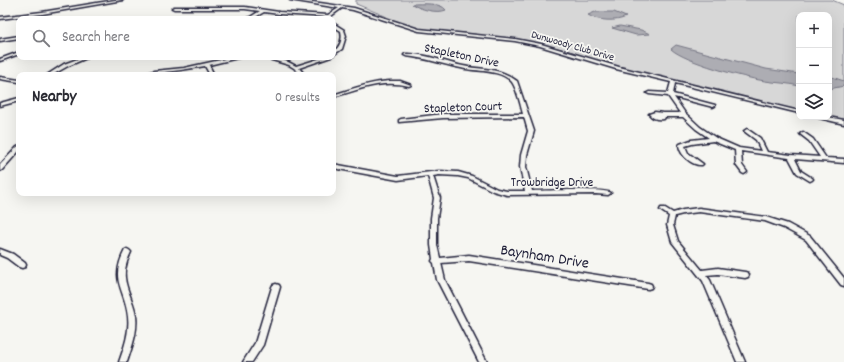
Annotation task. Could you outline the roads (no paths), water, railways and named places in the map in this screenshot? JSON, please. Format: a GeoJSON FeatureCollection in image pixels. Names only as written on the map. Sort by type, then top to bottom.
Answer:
{"type":"FeatureCollection","features":[{"type":"Feature","properties":{"kind":"street"},"geometry":{"type":"LineString","coordinates":[[17,16],[121,0]]}},
{"type":"Feature","properties":{"kind":"street","name":"Dunwoody Club Drive"},"geometry":{"type":"LineString","coordinates":[[292,0],[360,11],[419,30],[515,40],[541,45],[618,68],[796,111]]}},
{"type":"Feature","properties":{"kind":"street"},"geometry":{"type":"LineString","coordinates":[[331,16],[342,7]]}},
{"type":"Feature","properties":{"kind":"street"},"geometry":{"type":"LineString","coordinates":[[174,8],[245,8],[310,16]]}},
{"type":"Feature","properties":{"kind":"street"},"geometry":{"type":"LineString","coordinates":[[255,16],[264,11]]}},
{"type":"Feature","properties":{"kind":"street"},"geometry":{"type":"LineString","coordinates":[[0,18],[16,16]]}},
{"type":"Feature","properties":{"kind":"street"},"geometry":{"type":"LineString","coordinates":[[336,26],[342,31],[344,36],[340,49],[336,52]]}},
{"type":"Feature","properties":{"kind":"street"},"geometry":{"type":"LineString","coordinates":[[0,40],[16,37]]}},
{"type":"Feature","properties":{"kind":"street"},"geometry":{"type":"LineString","coordinates":[[0,60],[16,54]]}},
{"type":"Feature","properties":{"kind":"street","name":"Stapleton Drive"},"geometry":{"type":"LineString","coordinates":[[406,55],[427,57],[461,66],[496,72],[515,82],[531,131],[524,155],[523,167],[529,193]]}},
{"type":"Feature","properties":{"kind":"street"},"geometry":{"type":"LineString","coordinates":[[54,72],[80,60]]}},
{"type":"Feature","properties":{"kind":"street"},"geometry":{"type":"LineString","coordinates":[[159,72],[225,60]]}},
{"type":"Feature","properties":{"kind":"street"},"geometry":{"type":"LineString","coordinates":[[279,60],[297,67],[301,72]]}},
{"type":"Feature","properties":{"kind":"street"},"geometry":{"type":"LineString","coordinates":[[297,67],[319,60]]}},
{"type":"Feature","properties":{"kind":"street"},"geometry":{"type":"LineString","coordinates":[[206,64],[210,72]]}},
{"type":"Feature","properties":{"kind":"street"},"geometry":{"type":"LineString","coordinates":[[0,78],[16,81]]}},
{"type":"Feature","properties":{"kind":"street"},"geometry":{"type":"LineString","coordinates":[[673,82],[670,95],[684,115],[698,128],[714,139],[738,148],[791,157],[844,161]]}},
{"type":"Feature","properties":{"kind":"street"},"geometry":{"type":"LineString","coordinates":[[336,95],[382,83],[400,83],[409,85]]}},
{"type":"Feature","properties":{"kind":"street"},"geometry":{"type":"LineString","coordinates":[[649,93],[670,95],[713,106]]}},
{"type":"Feature","properties":{"kind":"street"},"geometry":{"type":"LineString","coordinates":[[0,105],[16,100]]}},
{"type":"Feature","properties":{"kind":"street","name":"Stapleton Court"},"geometry":{"type":"LineString","coordinates":[[400,121],[443,116],[526,115]]}},
{"type":"Feature","properties":{"kind":"street"},"geometry":{"type":"LineString","coordinates":[[662,115],[684,115]]}},
{"type":"Feature","properties":{"kind":"street"},"geometry":{"type":"LineString","coordinates":[[832,119],[844,122]]}},
{"type":"Feature","properties":{"kind":"street"},"geometry":{"type":"LineString","coordinates":[[747,131],[758,139],[764,152]]}},
{"type":"Feature","properties":{"kind":"street"},"geometry":{"type":"LineString","coordinates":[[803,134],[811,140],[824,159]]}},
{"type":"Feature","properties":{"kind":"street"},"geometry":{"type":"LineString","coordinates":[[700,164],[689,158],[682,149],[682,145],[691,142],[714,139]]}},
{"type":"Feature","properties":{"kind":"street"},"geometry":{"type":"LineString","coordinates":[[738,148],[739,165],[744,172]]}},
{"type":"Feature","properties":{"kind":"street"},"geometry":{"type":"LineString","coordinates":[[0,169],[16,151]]}},
{"type":"Feature","properties":{"kind":"street"},"geometry":{"type":"LineString","coordinates":[[791,157],[799,172],[810,179]]}},
{"type":"Feature","properties":{"kind":"street","name":"Trowbridge Drive"},"geometry":{"type":"LineString","coordinates":[[336,167],[398,178],[430,174],[458,174],[470,177],[501,192],[608,193]]}},
{"type":"Feature","properties":{"kind":"street"},"geometry":{"type":"LineString","coordinates":[[430,174],[438,198],[434,218],[434,245],[441,280],[483,362]]}},
{"type":"Feature","properties":{"kind":"street"},"geometry":{"type":"LineString","coordinates":[[663,210],[672,215],[699,210],[766,219],[786,226],[808,238],[844,283]]}},
{"type":"Feature","properties":{"kind":"street"},"geometry":{"type":"LineString","coordinates":[[672,215],[670,225],[675,242],[706,280],[741,362]]}},
{"type":"Feature","properties":{"kind":"street"},"geometry":{"type":"LineString","coordinates":[[0,252],[10,256],[22,266]]}},
{"type":"Feature","properties":{"kind":"street"},"geometry":{"type":"LineString","coordinates":[[123,362],[132,332],[132,316],[127,294],[120,280],[121,270],[127,252]]}},
{"type":"Feature","properties":{"kind":"street","name":"Baynham Drive"},"geometry":{"type":"LineString","coordinates":[[436,260],[469,258],[648,286]]}},
{"type":"Feature","properties":{"kind":"street"},"geometry":{"type":"LineString","coordinates":[[700,273],[718,271],[745,275]]}},
{"type":"Feature","properties":{"kind":"street"},"geometry":{"type":"LineString","coordinates":[[247,362],[259,345],[276,287]]}}]}
